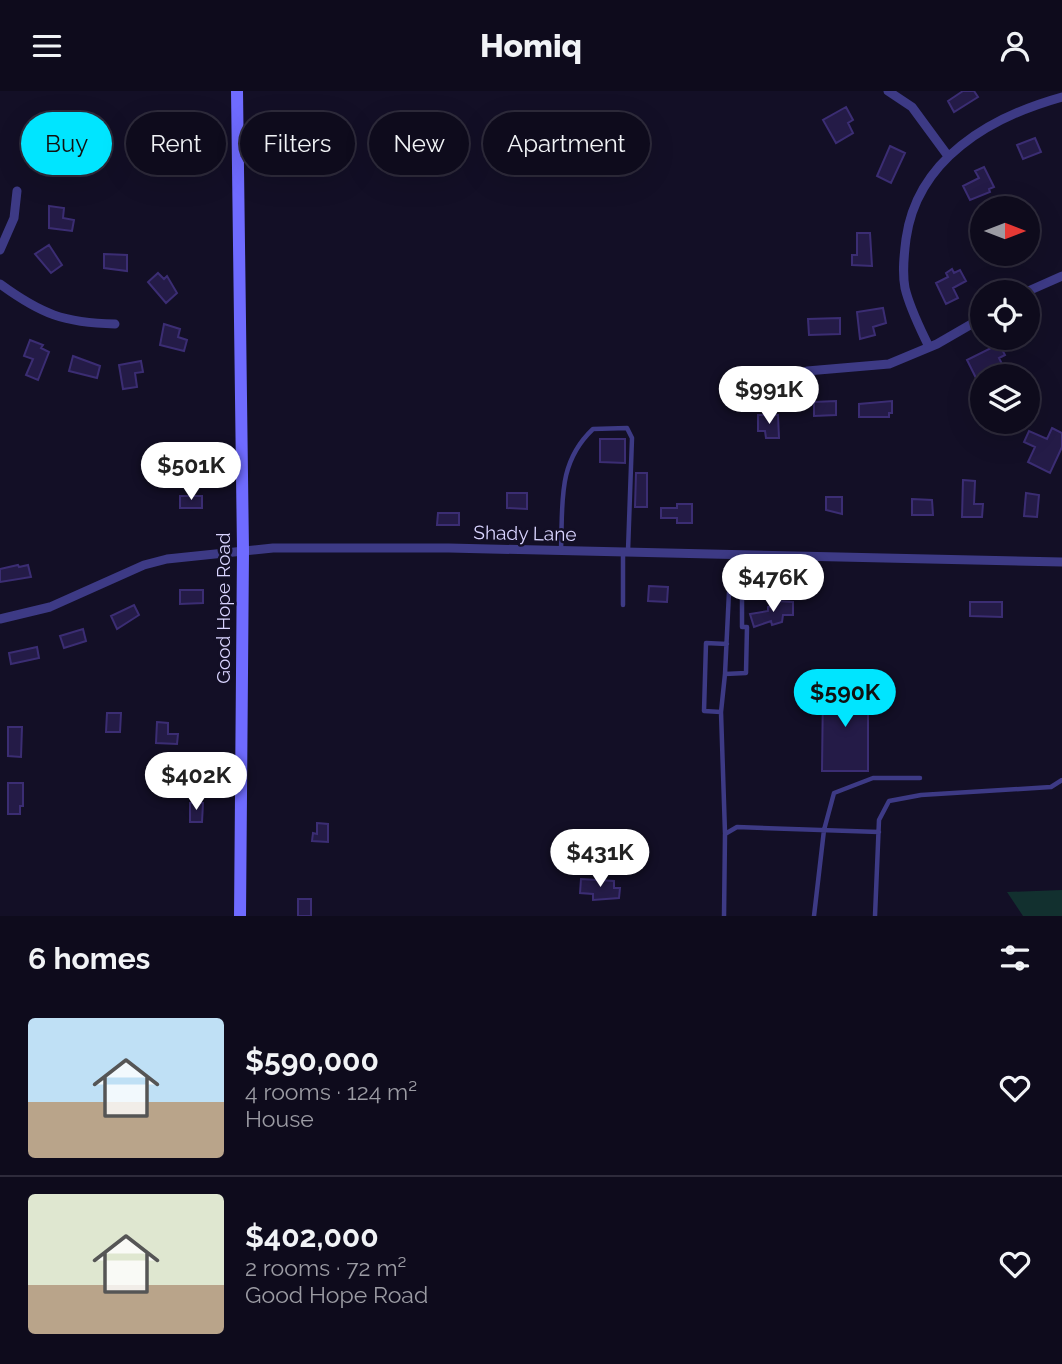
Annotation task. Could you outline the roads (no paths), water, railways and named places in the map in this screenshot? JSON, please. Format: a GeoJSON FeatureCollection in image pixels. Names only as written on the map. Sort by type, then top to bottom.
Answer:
{"type":"FeatureCollection","features":[{"type":"Feature","properties":{"kind":"main road","name":"Good Hope Road"},"geometry":{"type":"LineString","coordinates":[[237,91],[243,551],[240,916]]}},
{"type":"Feature","properties":{"kind":"street"},"geometry":{"type":"LineString","coordinates":[[888,91],[912,107],[948,156]]}},
{"type":"Feature","properties":{"kind":"street"},"geometry":{"type":"LineString","coordinates":[[929,347],[913,313],[905,287],[904,250],[908,223],[918,196],[948,156],[1007,116],[1062,97]]}},
{"type":"Feature","properties":{"kind":"street"},"geometry":{"type":"LineString","coordinates":[[0,250],[13,218],[17,191]]}},
{"type":"Feature","properties":{"kind":"street"},"geometry":{"type":"LineString","coordinates":[[1040,286],[1062,276]]}},
{"type":"Feature","properties":{"kind":"street"},"geometry":{"type":"LineString","coordinates":[[0,284],[19,298],[54,316],[74,322],[115,324]]}},
{"type":"Feature","properties":{"kind":"street"},"geometry":{"type":"LineString","coordinates":[[807,371],[889,364],[929,347],[970,325]]}},
{"type":"Feature","properties":{"kind":"street","name":"Shady Lane"},"geometry":{"type":"LineString","coordinates":[[0,619],[50,607],[144,565],[243,551],[325,547],[1062,562]]}},
{"type":"Feature","properties":{"kind":"lane"},"geometry":{"type":"LineString","coordinates":[[561,552],[566,470],[570,457],[585,437],[598,427],[626,428],[632,434],[623,605]]}},
{"type":"Feature","properties":{"kind":"lane"},"geometry":{"type":"LineString","coordinates":[[724,916],[725,834],[721,712],[729,592],[735,585],[735,555]]}},
{"type":"Feature","properties":{"kind":"lane"},"geometry":{"type":"LineString","coordinates":[[725,674],[746,674],[747,627],[742,627],[742,593],[735,585]]}},
{"type":"Feature","properties":{"kind":"lane"},"geometry":{"type":"LineString","coordinates":[[721,712],[704,711],[706,643],[727,644]]}},
{"type":"Feature","properties":{"kind":"lane"},"geometry":{"type":"LineString","coordinates":[[814,916],[824,830],[834,793],[873,778],[920,778]]}},
{"type":"Feature","properties":{"kind":"lane"},"geometry":{"type":"LineString","coordinates":[[875,916],[879,820],[889,801],[921,795],[1051,787],[1062,780]]}},
{"type":"Feature","properties":{"kind":"lane"},"geometry":{"type":"LineString","coordinates":[[725,834],[737,827],[879,832]]}}]}
